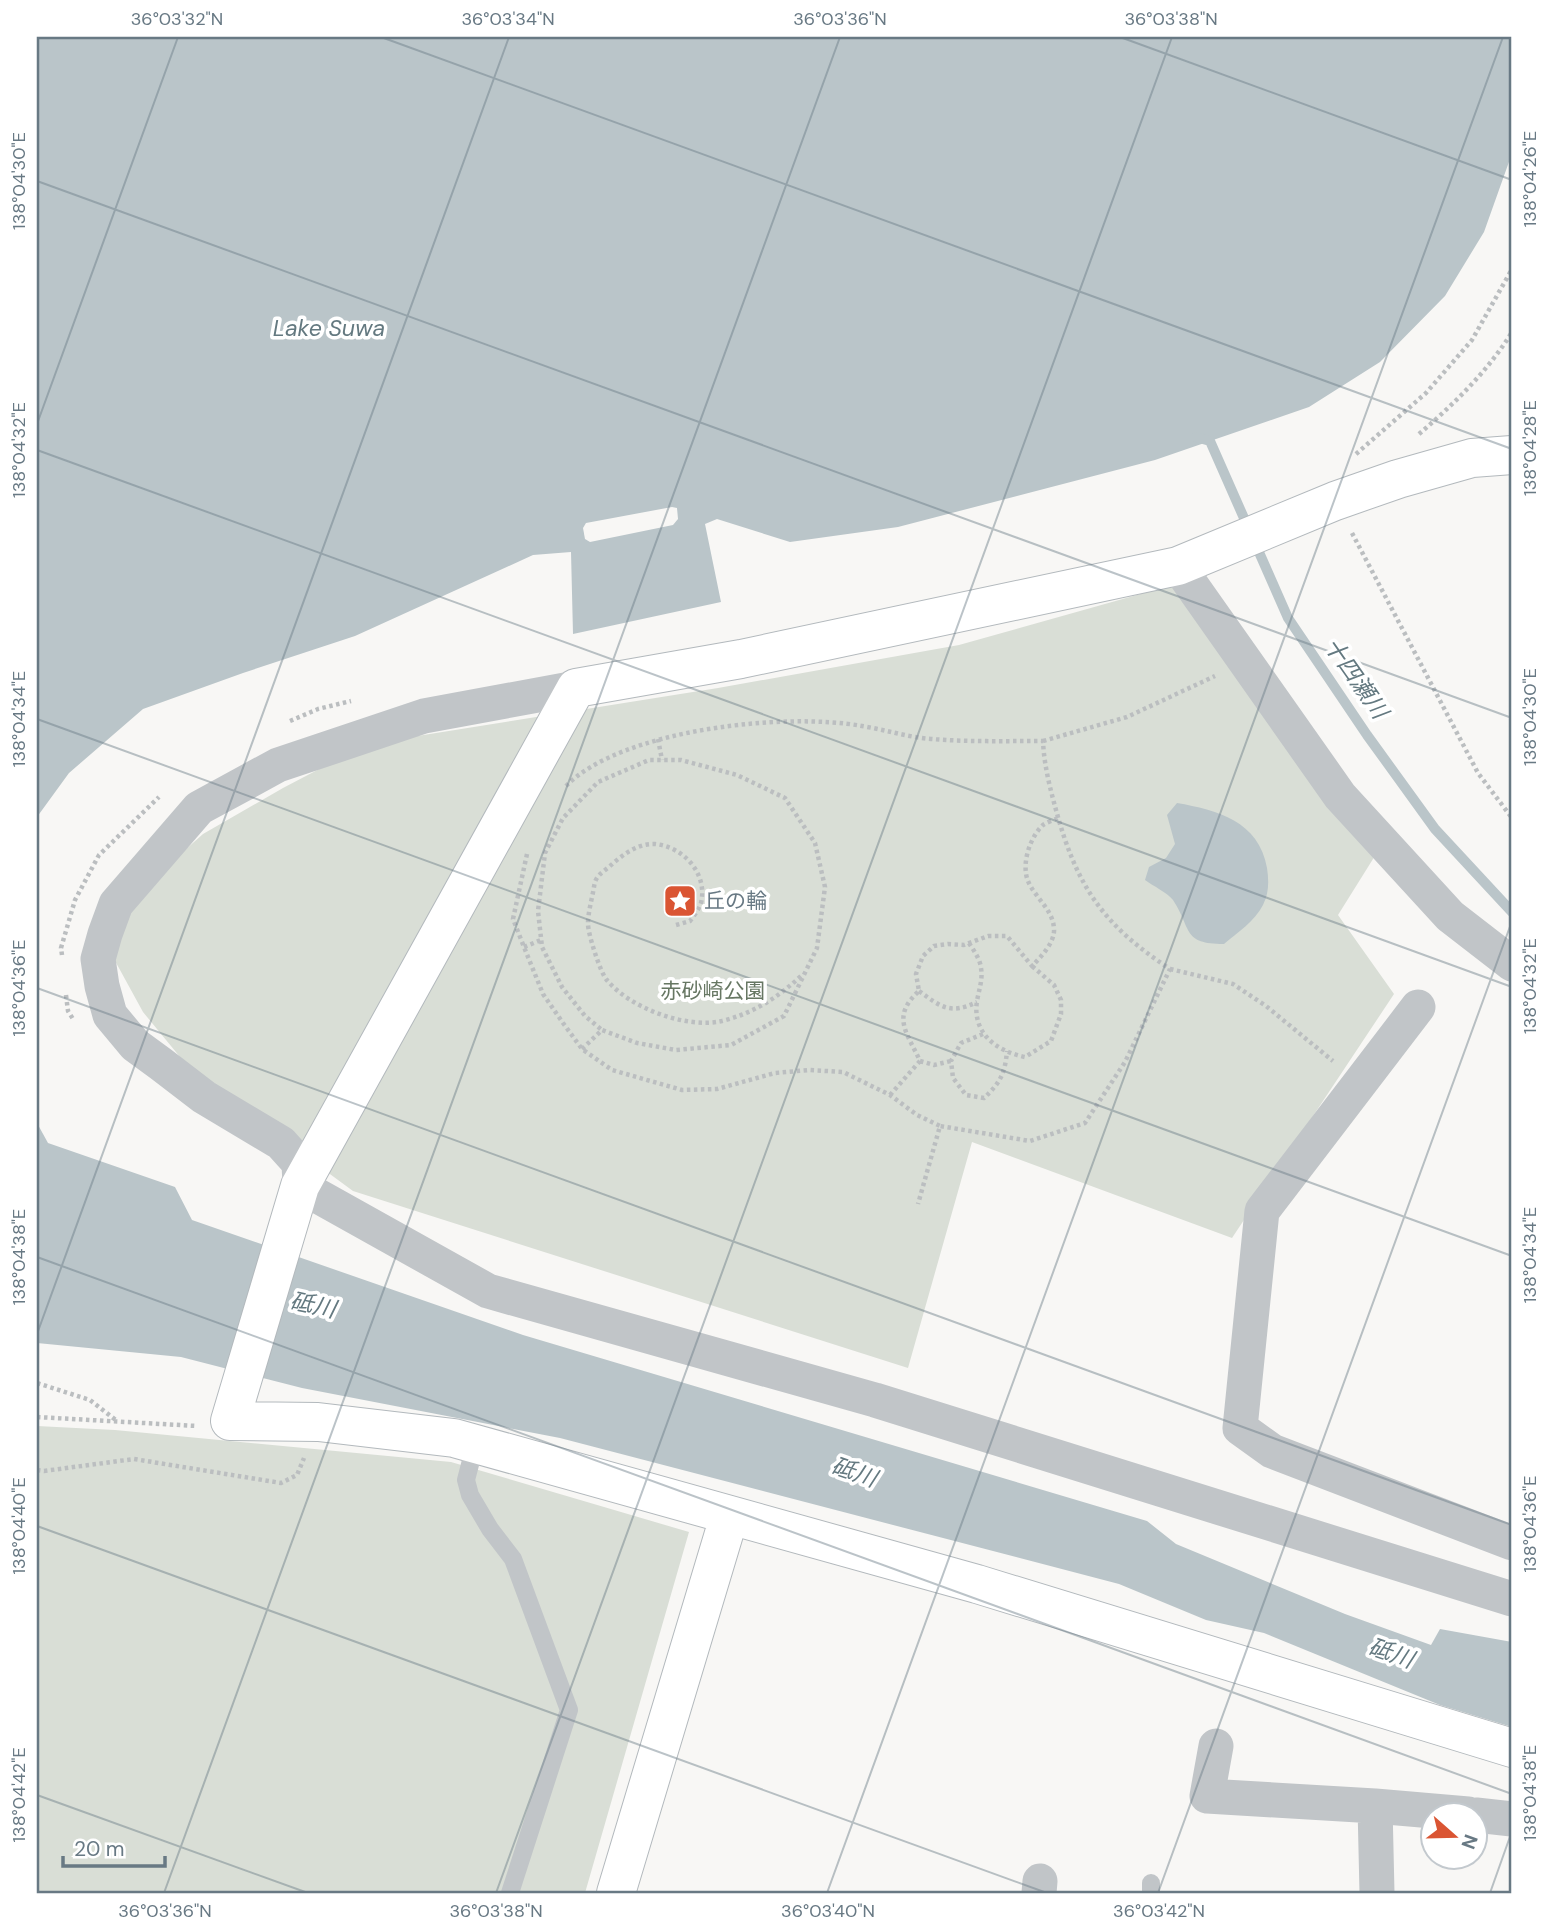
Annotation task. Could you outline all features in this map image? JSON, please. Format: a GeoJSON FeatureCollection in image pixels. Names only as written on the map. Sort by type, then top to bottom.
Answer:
{"type":"FeatureCollection","features":[{"type":"Feature","properties":{"kind":"street"},"geometry":{"type":"LineString","coordinates":[[296,1202],[299,1163],[281,1143],[204,1097],[135,1045],[110,1015],[102,986],[99,959],[105,933],[117,904],[199,808],[278,765],[424,716],[741,659],[1190,561],[1324,506],[1398,480],[1472,458],[1512,455]]}},
{"type":"Feature","properties":{"kind":"street"},"geometry":{"type":"LineString","coordinates":[[1190,561],[1244,660],[1340,796],[1450,916],[1512,964]]}},
{"type":"Feature","properties":{"kind":"street"},"geometry":{"type":"LineString","coordinates":[[576,688],[296,1202],[230,1421],[318,1422],[454,1438],[729,1517],[977,1584],[1512,1748]]}},
{"type":"Feature","properties":{"kind":"street"},"geometry":{"type":"LineString","coordinates":[[1418,1007],[1262,1211],[1240,1428],[1272,1451],[1512,1542]]}},
{"type":"Feature","properties":{"kind":"street"},"geometry":{"type":"LineString","coordinates":[[296,1202],[488,1291],[875,1400],[1512,1599]]}},
{"type":"Feature","properties":{"kind":"street"},"geometry":{"type":"LineString","coordinates":[[616,1893],[729,1517]]}},
{"type":"Feature","properties":{"kind":"street"},"geometry":{"type":"LineString","coordinates":[[1216,1746],[1207,1796],[1420,1810]]}},
{"type":"Feature","properties":{"kind":"street"},"geometry":{"type":"LineString","coordinates":[[1375,1806],[1377,1893]]}},
{"type":"Feature","properties":{"kind":"street"},"geometry":{"type":"LineString","coordinates":[[1490,1817],[1512,1819]]}},
{"type":"Feature","properties":{"kind":"lane"},"geometry":{"type":"LineString","coordinates":[[475,1445],[466,1480],[470,1495],[490,1530],[513,1559],[569,1710],[510,1893]]}},
{"type":"Feature","properties":{"kind":"path"},"geometry":{"type":"LineString","coordinates":[[1512,268],[1472,340],[1426,393],[1341,468],[1324,506],[1478,773],[1512,818]]}},
{"type":"Feature","properties":{"kind":"path"},"geometry":{"type":"LineString","coordinates":[[1398,480],[1409,443],[1442,414],[1498,355],[1512,332]]}},
{"type":"Feature","properties":{"kind":"path"},"geometry":{"type":"LineString","coordinates":[[561,794],[567,784],[605,758],[658,739],[750,725],[816,722],[863,726],[902,736],[933,740],[1043,741],[1126,717],[1244,660]]}},
{"type":"Feature","properties":{"kind":"path"},"geometry":{"type":"LineString","coordinates":[[281,726],[317,709],[355,700]]}},
{"type":"Feature","properties":{"kind":"path"},"geometry":{"type":"LineString","coordinates":[[658,739],[662,760]]}},
{"type":"Feature","properties":{"kind":"path"},"geometry":{"type":"LineString","coordinates":[[1043,741],[1044,760],[1064,839],[1082,881],[1101,910],[1137,947],[1170,969],[1233,984],[1266,1006],[1360,1084]]}},
{"type":"Feature","properties":{"kind":"path"},"geometry":{"type":"LineString","coordinates":[[649,760],[662,760],[681,760],[737,775],[785,798],[815,843],[825,887],[817,948],[784,1016],[731,1045],[676,1050],[637,1042],[601,1030],[585,1016],[562,987],[542,947],[538,911],[545,853],[563,818],[598,782],[649,760]]}},
{"type":"Feature","properties":{"kind":"path"},"geometry":{"type":"LineString","coordinates":[[62,961],[61,948],[75,900],[99,855],[162,794]]}},
{"type":"Feature","properties":{"kind":"path"},"geometry":{"type":"LineString","coordinates":[[1032,966],[1048,946],[1055,931],[1052,916],[1027,881],[1025,864],[1031,843],[1043,826],[1058,818]]}},
{"type":"Feature","properties":{"kind":"path"},"geometry":{"type":"LineString","coordinates":[[676,925],[690,921],[701,905],[702,881],[691,862],[672,849],[653,844],[626,852],[595,879],[588,925],[606,978],[630,998],[662,1016],[719,1022],[754,1011],[782,993],[806,971]]}},
{"type":"Feature","properties":{"kind":"path"},"geometry":{"type":"LineString","coordinates":[[529,847],[513,919],[543,994],[582,1049],[612,1070],[682,1090],[717,1088],[775,1073],[809,1070],[844,1072],[890,1095],[917,1115],[940,1126],[1030,1141],[1085,1123],[1125,1062],[1170,969]]}},
{"type":"Feature","properties":{"kind":"path"},"geometry":{"type":"LineString","coordinates":[[970,943],[981,967],[982,981],[976,1019],[983,1034],[996,1047],[1025,1057],[1051,1041],[1061,1014],[1061,1000],[1054,985],[1032,966],[1007,936],[988,936],[970,943],[934,946],[923,956],[916,974],[919,991],[949,1009],[963,1009],[977,1002]]}},
{"type":"Feature","properties":{"kind":"path"},"geometry":{"type":"LineString","coordinates":[[524,947],[541,940]]}},
{"type":"Feature","properties":{"kind":"path"},"geometry":{"type":"LineString","coordinates":[[65,986],[68,1011],[75,1022]]}},
{"type":"Feature","properties":{"kind":"path"},"geometry":{"type":"LineString","coordinates":[[919,991],[909,1000],[902,1018],[907,1039],[920,1061],[934,1065],[951,1061]]}},
{"type":"Feature","properties":{"kind":"path"},"geometry":{"type":"LineString","coordinates":[[582,1049],[601,1030]]}},
{"type":"Feature","properties":{"kind":"path"},"geometry":{"type":"LineString","coordinates":[[983,1034],[961,1043],[951,1061],[953,1078],[966,1095],[984,1098],[997,1086],[1005,1069],[1007,1051]]}},
{"type":"Feature","properties":{"kind":"path"},"geometry":{"type":"LineString","coordinates":[[890,1095],[920,1061]]}},
{"type":"Feature","properties":{"kind":"path"},"geometry":{"type":"LineString","coordinates":[[918,1204],[940,1126]]}},
{"type":"Feature","properties":{"kind":"path"},"geometry":{"type":"LineString","coordinates":[[37,1383],[90,1400],[117,1421]]}},
{"type":"Feature","properties":{"kind":"path"},"geometry":{"type":"LineString","coordinates":[[37,1417],[204,1426],[230,1421]]}},
{"type":"Feature","properties":{"kind":"path"},"geometry":{"type":"LineString","coordinates":[[37,1470],[134,1459],[281,1483],[297,1475],[307,1454]]}},
{"type":"Feature","properties":{"kind":"green space","name":"赤砂崎公園"},"geometry":{"type":"Polygon","coordinates":[[[1176,584],[1378,851],[1338,915],[1394,994],[1232,1238],[972,1142],[908,1368],[353,1191],[194,1074],[143,1012],[114,959],[125,918],[148,883],[203,834],[367,744],[718,688],[959,645],[1176,584]]]}},
{"type":"Feature","properties":{"kind":"green space"},"geometry":{"type":"Polygon","coordinates":[[[37,1426],[115,1430],[451,1462],[689,1532],[585,1893],[37,1893],[37,1426]]]}},
{"type":"Feature","properties":{"kind":"water","name":"Lake Suwa"},"geometry":{"type":"Polygon","coordinates":[[[37,37],[1512,37],[1512,140],[1510,159],[1484,232],[1445,296],[1380,362],[1309,407],[1155,460],[898,527],[790,542],[717,519],[705,524],[721,602],[573,634],[571,552],[533,555],[355,636],[143,709],[69,773],[37,817],[37,37]]]}},
{"type":"Feature","properties":{"kind":"water"},"geometry":{"type":"Polygon","coordinates":[[[1177,803],[1234,820],[1255,839],[1262,852],[1268,878],[1265,900],[1251,921],[1224,944],[1194,938],[1173,900],[1145,880],[1149,867],[1166,858],[1175,844],[1167,815],[1177,803]]]}},
{"type":"Feature","properties":{"kind":"water","name":"砥川"},"geometry":{"type":"Polygon","coordinates":[[[37,1123],[48,1143],[175,1187],[192,1220],[523,1335],[1147,1521],[1176,1544],[1345,1614],[1431,1645],[1440,1629],[1512,1642],[1512,1727],[1440,1705],[1264,1633],[1206,1620],[1119,1584],[560,1438],[302,1388],[181,1357],[37,1343],[37,1123]]]}},
{"type":"Feature","properties":{"kind":"pier"},"geometry":{"type":"Polygon","coordinates":[[[677,508],[678,519],[673,525],[590,542],[585,539],[583,528],[586,523],[677,508]]]}},
{"type":"Feature","properties":{"kind":"waterway","name":"十四瀬川"},"geometry":{"type":"LineString","coordinates":[[1196,437],[1210,441],[1288,618],[1435,829],[1512,912]]}},
{"type":"Feature","properties":{"kind":"place","name":"丘の輪"},"geometry":{"type":"Point","coordinates":[680,901]}}]}
